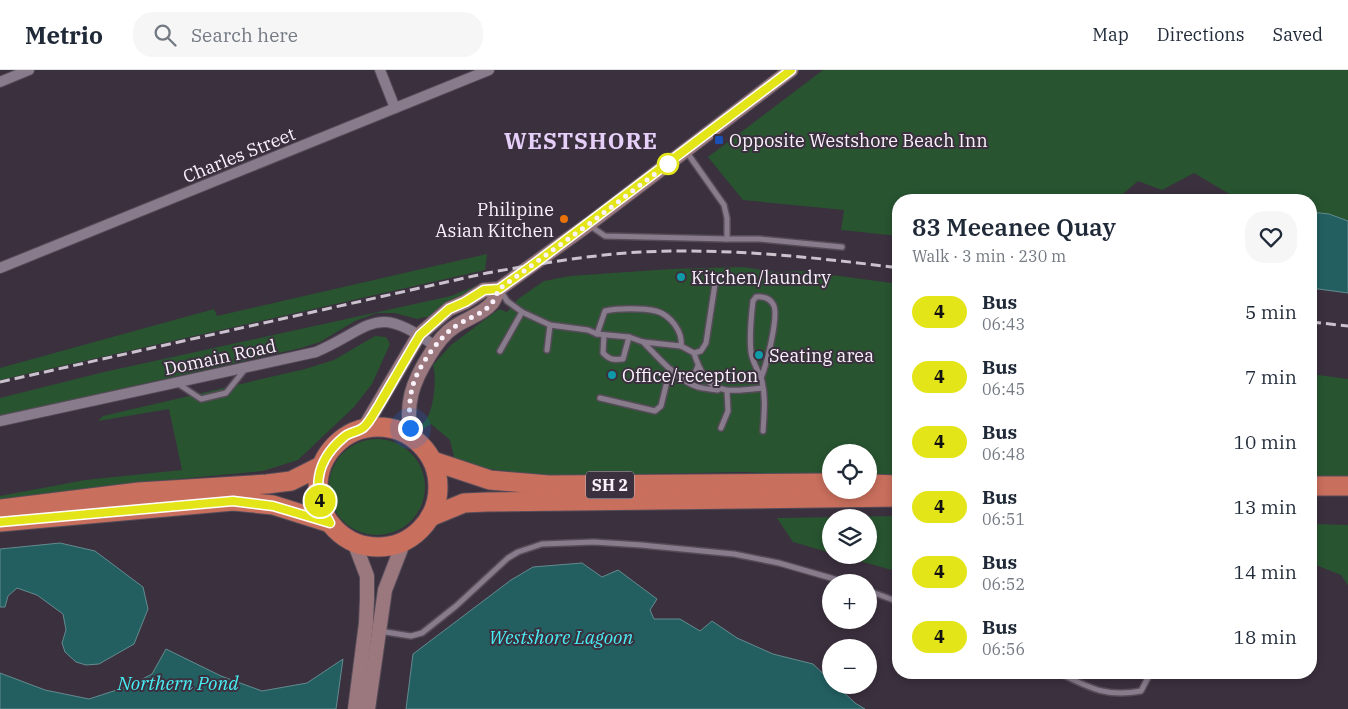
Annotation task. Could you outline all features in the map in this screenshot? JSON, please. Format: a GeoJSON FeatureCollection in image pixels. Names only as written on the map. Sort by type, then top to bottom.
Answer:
{"type":"FeatureCollection","features":[{"type":"Feature","properties":{"kind":"highway","name":"SH 2"},"geometry":{"type":"LineString","coordinates":[[380,426],[396,429],[411,436],[424,447],[433,461],[437,475],[436,503],[430,516],[423,526],[404,541],[388,546],[370,546],[354,542],[340,533],[330,523],[322,510],[318,496],[321,466],[331,449],[346,435],[364,428],[380,426]]}},
{"type":"Feature","properties":{"kind":"highway","name":"SH 2"},"geometry":{"type":"LineString","coordinates":[[433,461],[490,480],[549,485],[822,483]]}},
{"type":"Feature","properties":{"kind":"highway","name":"SH 2"},"geometry":{"type":"LineString","coordinates":[[0,509],[139,492],[291,481],[321,466]]}},
{"type":"Feature","properties":{"kind":"highway"},"geometry":{"type":"LineString","coordinates":[[877,484],[892,484]]}},
{"type":"Feature","properties":{"kind":"highway"},"geometry":{"type":"LineString","coordinates":[[1317,486],[1348,486]]}},
{"type":"Feature","properties":{"kind":"highway","name":"SH 2"},"geometry":{"type":"LineString","coordinates":[[430,516],[464,503],[487,502],[892,497]]}},
{"type":"Feature","properties":{"kind":"highway"},"geometry":{"type":"LineString","coordinates":[[1317,497],[1348,497]]}},
{"type":"Feature","properties":{"kind":"highway","name":"SH 2"},"geometry":{"type":"LineString","coordinates":[[0,522],[233,501],[273,506],[330,523]]}},
{"type":"Feature","properties":{"kind":"main road"},"geometry":{"type":"LineString","coordinates":[[411,436],[409,412],[412,387],[435,346],[453,328],[492,303],[499,289],[589,224],[791,70]]}},
{"type":"Feature","properties":{"kind":"main road"},"geometry":{"type":"LineString","coordinates":[[364,428],[420,335],[449,309],[484,290],[499,289]]}},
{"type":"Feature","properties":{"kind":"main road"},"geometry":{"type":"LineString","coordinates":[[355,709],[372,630],[404,541]]}},
{"type":"Feature","properties":{"kind":"main road"},"geometry":{"type":"LineString","coordinates":[[354,542],[367,576],[372,630],[368,709]]}},
{"type":"Feature","properties":{"kind":"street"},"geometry":{"type":"LineString","coordinates":[[0,82],[29,70]]}},
{"type":"Feature","properties":{"kind":"street"},"geometry":{"type":"LineString","coordinates":[[380,70],[395,108]]}},
{"type":"Feature","properties":{"kind":"street","name":"Charles Street"},"geometry":{"type":"LineString","coordinates":[[0,268],[489,70]]}},
{"type":"Feature","properties":{"kind":"street","name":"Domain Road"},"geometry":{"type":"LineString","coordinates":[[0,421],[316,352],[373,323],[391,322],[420,335],[435,346]]}},
{"type":"Feature","properties":{"kind":"lane"},"geometry":{"type":"LineString","coordinates":[[686,150],[724,205],[727,218],[727,239]]}},
{"type":"Feature","properties":{"kind":"lane"},"geometry":{"type":"LineString","coordinates":[[589,224],[605,236],[760,239],[842,246]]}},
{"type":"Feature","properties":{"kind":"lane"},"geometry":{"type":"LineString","coordinates":[[499,289],[507,301],[522,312],[550,325],[588,330],[597,334],[629,337],[643,342],[681,346],[694,353],[701,351],[706,343],[715,284]]}},
{"type":"Feature","properties":{"kind":"lane"},"geometry":{"type":"LineString","coordinates":[[761,378],[767,363],[775,306],[772,302],[756,296],[753,301],[751,351],[753,365],[761,378],[763,388],[765,404],[763,431]]}},
{"type":"Feature","properties":{"kind":"lane"},"geometry":{"type":"LineString","coordinates":[[597,334],[605,311],[616,308],[656,311],[668,317],[681,334],[681,346]]}},
{"type":"Feature","properties":{"kind":"lane"},"geometry":{"type":"LineString","coordinates":[[500,351],[522,312]]}},
{"type":"Feature","properties":{"kind":"lane"},"geometry":{"type":"LineString","coordinates":[[547,350],[550,325]]}},
{"type":"Feature","properties":{"kind":"lane"},"geometry":{"type":"LineString","coordinates":[[604,335],[603,353],[609,359],[614,360],[623,359],[629,337]]}},
{"type":"Feature","properties":{"kind":"lane"},"geometry":{"type":"LineString","coordinates":[[643,342],[670,368],[695,386],[727,391],[763,388]]}},
{"type":"Feature","properties":{"kind":"lane"},"geometry":{"type":"LineString","coordinates":[[694,353],[698,366],[705,378],[719,390]]}},
{"type":"Feature","properties":{"kind":"lane"},"geometry":{"type":"LineString","coordinates":[[685,380],[694,375],[698,366]]}},
{"type":"Feature","properties":{"kind":"lane"},"geometry":{"type":"LineString","coordinates":[[176,383],[201,399],[226,394],[246,368]]}},
{"type":"Feature","properties":{"kind":"lane"},"geometry":{"type":"LineString","coordinates":[[600,398],[655,411],[662,406],[670,368]]}},
{"type":"Feature","properties":{"kind":"lane"},"geometry":{"type":"LineString","coordinates":[[722,428],[728,411],[727,391]]}},
{"type":"Feature","properties":{"kind":"lane"},"geometry":{"type":"LineString","coordinates":[[372,630],[411,636],[422,633],[450,612],[508,558],[518,552],[542,544],[594,542],[734,554],[779,563],[822,575]]}},
{"type":"Feature","properties":{"kind":"lane"},"geometry":{"type":"LineString","coordinates":[[877,593],[892,599]]}},
{"type":"Feature","properties":{"kind":"lane"},"geometry":{"type":"LineString","coordinates":[[1071,679],[1092,689],[1108,693],[1131,693],[1141,691],[1147,679]]}},
{"type":"Feature","properties":{"kind":"shaded area"},"geometry":{"type":"Polygon","coordinates":[[[823,70],[1348,70],[1348,293],[1317,289],[1317,194],[1229,194],[1194,173],[1162,190],[1138,181],[1123,194],[892,194],[892,235],[841,230],[844,210],[743,200],[708,157],[823,70]]]}},
{"type":"Feature","properties":{"kind":"shaded area"},"geometry":{"type":"Polygon","coordinates":[[[487,254],[485,270],[0,380],[0,368],[214,309],[217,316],[487,254]]]}},
{"type":"Feature","properties":{"kind":"shaded area"},"geometry":{"type":"Polygon","coordinates":[[[743,267],[776,272],[802,271],[892,283],[892,476],[877,477],[877,444],[822,444],[822,476],[742,472],[547,476],[490,469],[455,461],[450,440],[431,424],[411,436],[425,421],[431,407],[435,384],[433,365],[451,345],[499,309],[507,312],[518,299],[544,281],[570,276],[671,269],[743,267]]]}},
{"type":"Feature","properties":{"kind":"shaded area"},"geometry":{"type":"Polygon","coordinates":[[[480,284],[484,290],[438,318],[425,317],[417,319],[395,313],[377,313],[355,321],[320,342],[301,348],[0,416],[0,398],[104,372],[451,296],[480,284]]]}},
{"type":"Feature","properties":{"kind":"shaded area"},"geometry":{"type":"Polygon","coordinates":[[[375,336],[386,337],[390,344],[372,384],[354,407],[298,460],[263,471],[134,483],[0,501],[0,496],[85,480],[182,470],[169,409],[98,421],[103,416],[305,369],[334,360],[375,336]]]}},
{"type":"Feature","properties":{"kind":"shaded area"},"geometry":{"type":"Polygon","coordinates":[[[1317,375],[1348,379],[1348,477],[1317,477],[1317,375]]]}},
{"type":"Feature","properties":{"kind":"shaded area"},"geometry":{"type":"Polygon","coordinates":[[[377,439],[395,442],[411,453],[422,469],[425,487],[422,505],[411,521],[395,532],[377,535],[359,532],[343,521],[332,505],[329,487],[332,469],[343,453],[359,442],[377,439]]]}},
{"type":"Feature","properties":{"kind":"shaded area"},"geometry":{"type":"Polygon","coordinates":[[[877,516],[892,516],[892,570],[870,564],[877,564],[877,516]]]}},
{"type":"Feature","properties":{"kind":"shaded area"},"geometry":{"type":"Polygon","coordinates":[[[822,517],[822,550],[793,542],[777,518],[822,517]]]}},
{"type":"Feature","properties":{"kind":"shaded area"},"geometry":{"type":"Polygon","coordinates":[[[1317,524],[1348,525],[1348,585],[1341,575],[1317,565],[1317,524]]]}},
{"type":"Feature","properties":{"kind":"water"},"geometry":{"type":"Polygon","coordinates":[[[1317,213],[1329,214],[1348,221],[1348,293],[1317,289],[1317,213]]]}},
{"type":"Feature","properties":{"kind":"water"},"geometry":{"type":"Polygon","coordinates":[[[60,543],[95,551],[143,587],[148,609],[134,644],[99,664],[86,665],[76,662],[65,652],[62,643],[66,630],[63,614],[37,595],[17,588],[8,596],[5,607],[0,607],[0,549],[60,543]]]}},
{"type":"Feature","properties":{"kind":"water","name":"Westshore Lagoon"},"geometry":{"type":"Polygon","coordinates":[[[582,563],[602,577],[618,570],[657,599],[650,610],[654,619],[680,619],[700,631],[712,621],[737,638],[773,654],[813,664],[822,672],[822,694],[846,694],[865,709],[406,709],[413,654],[511,580],[533,567],[582,563]]]}},
{"type":"Feature","properties":{"kind":"water","name":"Northern Pond"},"geometry":{"type":"Polygon","coordinates":[[[166,649],[221,676],[262,691],[307,683],[343,659],[336,709],[0,709],[0,673],[45,690],[89,699],[129,686],[152,674],[166,649]]]}},
{"type":"Feature","properties":{"kind":"railway"},"geometry":{"type":"LineString","coordinates":[[0,382],[487,273],[544,263],[622,253],[706,251],[803,257],[892,267]]}},
{"type":"Feature","properties":{"kind":"railway"},"geometry":{"type":"LineString","coordinates":[[1317,323],[1348,326]]}},
{"type":"Feature","properties":{"kind":"bus line","name":"4"},"geometry":{"type":"LineString","coordinates":[[0,522],[233,501],[273,506],[330,523],[322,510],[318,496],[321,466],[331,449],[346,435],[364,428],[420,335],[428,326],[449,309],[484,290],[499,289],[589,224],[791,70]]}},
{"type":"Feature","properties":{"kind":"place","name":"Opposite Westshore Beach Inn"},"geometry":{"type":"Point","coordinates":[719,140]}},
{"type":"Feature","properties":{"kind":"place","name":"Philipine Asian Kitchen"},"geometry":{"type":"Point","coordinates":[564,219]}},
{"type":"Feature","properties":{"kind":"place","name":"Kitchen/laundry"},"geometry":{"type":"Point","coordinates":[681,277]}},
{"type":"Feature","properties":{"kind":"place","name":"Seating area"},"geometry":{"type":"Point","coordinates":[759,355]}},
{"type":"Feature","properties":{"kind":"place","name":"Office/reception"},"geometry":{"type":"Point","coordinates":[612,375]}},
{"type":"Feature","properties":{"kind":"district","name":"WESTSHORE"},"geometry":{"type":"Point","coordinates":[581,140]}},
{"type":"Feature","properties":{"kind":"route"},"geometry":{"type":"LineString","coordinates":[[410,428],[409,412],[412,387],[435,346],[443,337],[453,328],[492,303],[499,289],[672,161],[668,164]]}}]}
